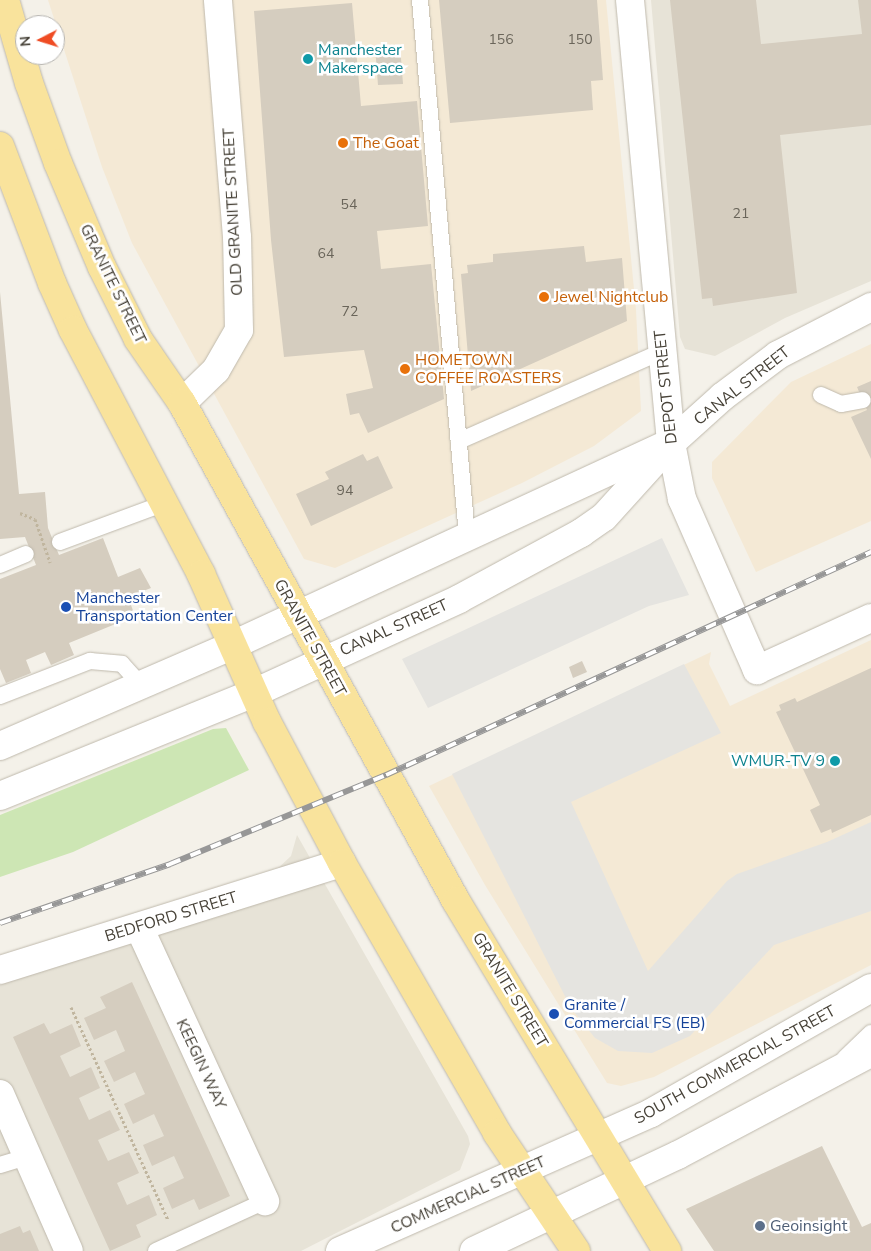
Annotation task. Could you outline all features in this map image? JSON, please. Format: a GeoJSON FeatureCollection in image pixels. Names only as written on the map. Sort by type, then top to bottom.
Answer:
{"type":"FeatureCollection","features":[{"type":"Feature","properties":{"kind":"main road","name":"GRANITE STREET"},"geometry":{"type":"LineString","coordinates":[[5,13],[58,163],[102,267],[138,339],[182,404],[456,901],[596,1138],[666,1251]]}},
{"type":"Feature","properties":{"kind":"main road"},"geometry":{"type":"LineString","coordinates":[[0,146],[52,283],[73,330],[201,574],[254,693],[342,863],[522,1171],[576,1251]]}},
{"type":"Feature","properties":{"kind":"street","name":"OLD GRANITE STREET"},"geometry":{"type":"LineString","coordinates":[[182,404],[216,370],[239,330],[237,237],[218,0]]}},
{"type":"Feature","properties":{"kind":"street","name":"DEPOT STREET"},"geometry":{"type":"LineString","coordinates":[[630,0],[671,443],[682,499],[756,670],[871,618]]}},
{"type":"Feature","properties":{"kind":"street","name":"CANAL STREET"},"geometry":{"type":"LineString","coordinates":[[0,796],[254,693],[459,599],[581,534],[623,498],[671,443],[722,397],[778,355],[871,307]]}},
{"type":"Feature","properties":{"kind":"street","name":"CANAL STREET"},"geometry":{"type":"LineString","coordinates":[[0,746],[233,645],[671,443]]}},
{"type":"Feature","properties":{"kind":"street","name":"BEDFORD STREET"},"geometry":{"type":"LineString","coordinates":[[0,970],[342,863]]}},
{"type":"Feature","properties":{"kind":"street","name":"KEEGIN WAY"},"geometry":{"type":"LineString","coordinates":[[139,927],[265,1201]]}},
{"type":"Feature","properties":{"kind":"street","name":"SOUTH COMMERCIAL STREET"},"geometry":{"type":"LineString","coordinates":[[596,1138],[715,1078],[871,988]]}},
{"type":"Feature","properties":{"kind":"street"},"geometry":{"type":"LineString","coordinates":[[474,1251],[623,1181],[871,1053]]}},
{"type":"Feature","properties":{"kind":"street"},"geometry":{"type":"LineString","coordinates":[[0,1094],[69,1251]]}},
{"type":"Feature","properties":{"kind":"street","name":"COMMERCIAL STREET"},"geometry":{"type":"LineString","coordinates":[[340,1251],[596,1138]]}},
{"type":"Feature","properties":{"kind":"lane"},"geometry":{"type":"LineString","coordinates":[[420,0],[467,536]]}},
{"type":"Feature","properties":{"kind":"lane"},"geometry":{"type":"LineString","coordinates":[[459,441],[663,351]]}},
{"type":"Feature","properties":{"kind":"lane"},"geometry":{"type":"LineString","coordinates":[[821,395],[841,404],[863,400]]}},
{"type":"Feature","properties":{"kind":"lane"},"geometry":{"type":"LineString","coordinates":[[60,542],[163,504]]}},
{"type":"Feature","properties":{"kind":"lane"},"geometry":{"type":"LineString","coordinates":[[0,565],[26,554]]}},
{"type":"Feature","properties":{"kind":"lane"},"geometry":{"type":"LineString","coordinates":[[0,696],[90,660],[122,664],[141,685]]}},
{"type":"Feature","properties":{"kind":"lane"},"geometry":{"type":"LineString","coordinates":[[825,1077],[871,1033]]}},
{"type":"Feature","properties":{"kind":"lane"},"geometry":{"type":"LineString","coordinates":[[0,1165],[27,1157]]}},
{"type":"Feature","properties":{"kind":"lane"},"geometry":{"type":"LineString","coordinates":[[156,1251],[265,1201]]}},
{"type":"Feature","properties":{"kind":"path"},"geometry":{"type":"LineString","coordinates":[[20,513],[35,519],[50,562]]}},
{"type":"Feature","properties":{"kind":"path"},"geometry":{"type":"LineString","coordinates":[[71,1007],[178,1241]]}},
{"type":"Feature","properties":{"kind":"shaded area"},"geometry":{"type":"Polygon","coordinates":[[[48,0],[606,0],[636,310],[641,411],[594,446],[522,483],[335,568],[304,559],[132,243],[102,167],[65,53],[65,15],[53,15],[48,0]]]}},
{"type":"Feature","properties":{"kind":"shaded area"},"geometry":{"type":"Polygon","coordinates":[[[651,0],[871,0],[871,281],[785,318],[715,356],[685,349],[680,337],[651,0]]]}},
{"type":"Feature","properties":{"kind":"shaded area"},"geometry":{"type":"Polygon","coordinates":[[[871,344],[871,521],[756,572],[712,478],[712,462],[791,382],[871,344]]]}},
{"type":"Feature","properties":{"kind":"shaded area"},"geometry":{"type":"Polygon","coordinates":[[[662,538],[689,595],[649,606],[428,708],[402,659],[662,538]]]}},
{"type":"Feature","properties":{"kind":"shaded area"},"geometry":{"type":"Polygon","coordinates":[[[871,640],[871,965],[654,1077],[621,1086],[607,1083],[485,885],[429,786],[711,652],[709,664],[730,706],[871,640]]]}},
{"type":"Feature","properties":{"kind":"shaded area"},"geometry":{"type":"Polygon","coordinates":[[[684,664],[721,733],[571,802],[648,971],[727,881],[737,874],[827,842],[871,822],[871,911],[774,945],[690,1036],[652,1053],[618,1051],[595,1038],[571,1008],[452,774],[684,664]]]}},
{"type":"Feature","properties":{"kind":"shaded area"},"geometry":{"type":"Polygon","coordinates":[[[297,835],[468,1136],[470,1144],[460,1170],[301,1251],[0,1251],[0,956],[276,870],[291,856],[297,835]]]}},
{"type":"Feature","properties":{"kind":"green space"},"geometry":{"type":"Polygon","coordinates":[[[226,728],[249,770],[73,852],[0,877],[0,815],[213,729],[226,728]]]}},
{"type":"Feature","properties":{"kind":"building"},"geometry":{"type":"Polygon","coordinates":[[[439,0],[597,0],[603,80],[591,81],[593,110],[450,123],[439,0]]]}},
{"type":"Feature","properties":{"kind":"building"},"geometry":{"type":"Polygon","coordinates":[[[670,0],[756,0],[761,44],[862,34],[858,0],[871,0],[871,125],[780,135],[797,293],[713,306],[712,298],[702,299],[670,0]]]}},
{"type":"Feature","properties":{"kind":"building"},"geometry":{"type":"Polygon","coordinates":[[[352,3],[361,106],[417,101],[428,226],[377,231],[381,269],[431,264],[444,399],[368,433],[359,413],[350,415],[346,394],[373,388],[364,350],[284,357],[271,240],[254,11],[352,3]]]}},
{"type":"Feature","properties":{"kind":"building"},"geometry":{"type":"Polygon","coordinates":[[[400,45],[403,84],[378,85],[375,47],[400,45]]]}},
{"type":"Feature","properties":{"kind":"building","name":"Jewel Nightclub"},"geometry":{"type":"Polygon","coordinates":[[[584,246],[586,262],[622,258],[627,321],[471,391],[461,274],[468,273],[467,265],[493,262],[493,254],[584,246]]]}},
{"type":"Feature","properties":{"kind":"building","name":"Manchester Transportation Center"},"geometry":{"type":"Polygon","coordinates":[[[0,292],[19,494],[45,492],[48,528],[59,555],[103,538],[118,577],[140,568],[151,588],[128,597],[135,616],[69,643],[74,655],[51,665],[45,652],[26,660],[31,673],[6,683],[0,669],[0,579],[36,565],[25,537],[0,539],[0,292]]]}},
{"type":"Feature","properties":{"kind":"building"},"geometry":{"type":"Polygon","coordinates":[[[871,381],[871,459],[851,417],[867,410],[857,387],[871,381]]]}},
{"type":"Feature","properties":{"kind":"building"},"geometry":{"type":"Polygon","coordinates":[[[363,454],[367,461],[378,456],[393,488],[311,526],[296,494],[329,479],[325,472],[363,454]]]}},
{"type":"Feature","properties":{"kind":"building"},"geometry":{"type":"Polygon","coordinates":[[[582,661],[587,672],[573,678],[569,667],[582,661]]]}},
{"type":"Feature","properties":{"kind":"building","name":"WMUR-TV 9"},"geometry":{"type":"Polygon","coordinates":[[[871,668],[871,815],[832,833],[831,829],[821,833],[810,810],[820,805],[776,712],[781,710],[779,705],[795,698],[797,702],[871,668]]]}},
{"type":"Feature","properties":{"kind":"building"},"geometry":{"type":"Polygon","coordinates":[[[132,982],[230,1196],[199,1210],[194,1199],[172,1209],[163,1188],[184,1178],[174,1156],[152,1166],[143,1145],[164,1136],[154,1114],[133,1124],[124,1104],[145,1094],[135,1072],[114,1082],[104,1061],[125,1051],[116,1030],[94,1040],[84,1018],[106,1008],[100,997],[132,982]]]}},
{"type":"Feature","properties":{"kind":"building"},"geometry":{"type":"Polygon","coordinates":[[[44,1023],[50,1034],[72,1024],[81,1046],[60,1056],[70,1077],[91,1067],[100,1088],[79,1098],[89,1120],[110,1110],[120,1130],[98,1140],[108,1161],[129,1152],[139,1173],[117,1183],[127,1205],[149,1195],[157,1215],[136,1225],[141,1237],[110,1251],[13,1037],[44,1023]]]}},
{"type":"Feature","properties":{"kind":"building"},"geometry":{"type":"Polygon","coordinates":[[[822,1146],[862,1227],[871,1223],[871,1251],[714,1251],[686,1209],[822,1146]]]}},
{"type":"Feature","properties":{"kind":"building"},"geometry":{"type":"Polygon","coordinates":[[[20,1226],[23,1233],[30,1230],[39,1251],[0,1251],[0,1234],[20,1226]]]}},
{"type":"Feature","properties":{"kind":"railway"},"geometry":{"type":"LineString","coordinates":[[0,923],[170,864],[386,775],[871,552]]}},
{"type":"Feature","properties":{"kind":"place","name":"Manchester Makerspace"},"geometry":{"type":"Point","coordinates":[308,59]}},
{"type":"Feature","properties":{"kind":"place","name":"The Goat"},"geometry":{"type":"Point","coordinates":[343,143]}},
{"type":"Feature","properties":{"kind":"place","name":"Jewel Nightclub"},"geometry":{"type":"Point","coordinates":[544,297]}},
{"type":"Feature","properties":{"kind":"place","name":"HOMETOWN COFFEE ROASTERS"},"geometry":{"type":"Point","coordinates":[405,369]}},
{"type":"Feature","properties":{"kind":"place","name":"Manchester Transportation Center"},"geometry":{"type":"Point","coordinates":[66,607]}},
{"type":"Feature","properties":{"kind":"place","name":"WMUR-TV 9"},"geometry":{"type":"Point","coordinates":[835,761]}},
{"type":"Feature","properties":{"kind":"place","name":"Granite / Commercial FS (EB)"},"geometry":{"type":"Point","coordinates":[554,1014]}},
{"type":"Feature","properties":{"kind":"place","name":"Geoinsight"},"geometry":{"type":"Point","coordinates":[760,1226]}}]}
